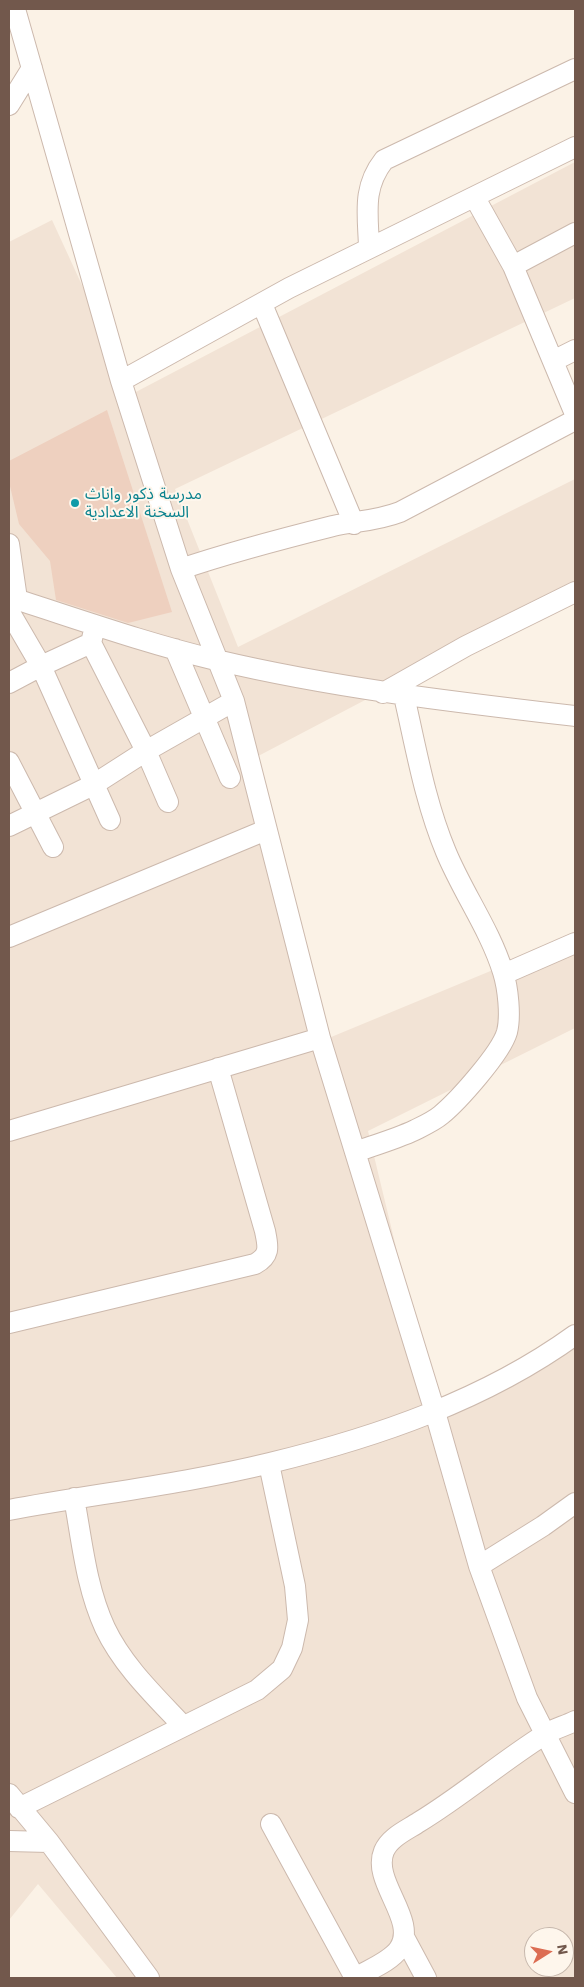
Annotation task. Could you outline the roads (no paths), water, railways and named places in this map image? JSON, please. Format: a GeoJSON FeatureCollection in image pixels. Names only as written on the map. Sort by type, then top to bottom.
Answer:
{"type":"FeatureCollection","features":[{"type":"Feature","properties":{"kind":"street"},"geometry":{"type":"LineString","coordinates":[[15,9],[121,381],[181,569],[234,701],[320,1038],[435,1412],[479,1566],[526,1698],[575,1793]]}},
{"type":"Feature","properties":{"kind":"street"},"geometry":{"type":"LineString","coordinates":[[9,105],[32,68]]}},
{"type":"Feature","properties":{"kind":"street"},"geometry":{"type":"LineString","coordinates":[[369,248],[367,198],[374,174],[384,160],[575,68]]}},
{"type":"Feature","properties":{"kind":"street"},"geometry":{"type":"LineString","coordinates":[[121,381],[369,248],[475,198],[575,147]]}},
{"type":"Feature","properties":{"kind":"street"},"geometry":{"type":"LineString","coordinates":[[475,198],[513,266],[575,414]]}},
{"type":"Feature","properties":{"kind":"street"},"geometry":{"type":"LineString","coordinates":[[513,266],[575,233]]}},
{"type":"Feature","properties":{"kind":"street"},"geometry":{"type":"LineString","coordinates":[[262,304],[354,524]]}},
{"type":"Feature","properties":{"kind":"street"},"geometry":{"type":"LineString","coordinates":[[553,361],[575,350]]}},
{"type":"Feature","properties":{"kind":"street"},"geometry":{"type":"LineString","coordinates":[[181,569],[223,555],[339,525],[381,519],[400,512],[575,420]]}},
{"type":"Feature","properties":{"kind":"street"},"geometry":{"type":"LineString","coordinates":[[9,544],[11,602],[110,820]]}},
{"type":"Feature","properties":{"kind":"street"},"geometry":{"type":"LineString","coordinates":[[383,693],[466,646],[575,592]]}},
{"type":"Feature","properties":{"kind":"street"},"geometry":{"type":"LineString","coordinates":[[11,602],[93,635],[174,649],[216,660],[383,693],[575,716]]}},
{"type":"Feature","properties":{"kind":"street"},"geometry":{"type":"LineString","coordinates":[[9,683],[93,635]]}},
{"type":"Feature","properties":{"kind":"street"},"geometry":{"type":"LineString","coordinates":[[93,635],[168,802]]}},
{"type":"Feature","properties":{"kind":"street"},"geometry":{"type":"LineString","coordinates":[[174,649],[230,778]]}},
{"type":"Feature","properties":{"kind":"street"},"geometry":{"type":"LineString","coordinates":[[355,1152],[416,1130],[441,1115],[464,1091],[500,1047],[507,1032],[508,1010],[504,974],[485,930],[462,888],[435,824],[418,764],[404,696]]}},
{"type":"Feature","properties":{"kind":"street"},"geometry":{"type":"LineString","coordinates":[[9,826],[93,785],[146,751],[234,701]]}},
{"type":"Feature","properties":{"kind":"street"},"geometry":{"type":"LineString","coordinates":[[9,762],[53,847]]}},
{"type":"Feature","properties":{"kind":"street"},"geometry":{"type":"LineString","coordinates":[[9,937],[266,830]]}},
{"type":"Feature","properties":{"kind":"street"},"geometry":{"type":"LineString","coordinates":[[504,974],[575,943]]}},
{"type":"Feature","properties":{"kind":"street"},"geometry":{"type":"LineString","coordinates":[[9,1131],[320,1038]]}},
{"type":"Feature","properties":{"kind":"street"},"geometry":{"type":"LineString","coordinates":[[9,1323],[255,1264],[263,1260],[269,1249],[265,1230],[218,1068]]}},
{"type":"Feature","properties":{"kind":"street"},"geometry":{"type":"LineString","coordinates":[[9,1510],[269,1464],[378,1433],[435,1412],[515,1372],[575,1335]]}},
{"type":"Feature","properties":{"kind":"street"},"geometry":{"type":"LineString","coordinates":[[149,1978],[49,1842],[14,1801],[183,1726],[257,1690],[282,1669],[292,1648],[298,1620],[294,1586],[269,1464]]}},
{"type":"Feature","properties":{"kind":"street"},"geometry":{"type":"LineString","coordinates":[[74,1498],[92,1593],[105,1628],[145,1686],[183,1726]]}},
{"type":"Feature","properties":{"kind":"street"},"geometry":{"type":"LineString","coordinates":[[479,1566],[575,1503]]}},
{"type":"Feature","properties":{"kind":"street"},"geometry":{"type":"LineString","coordinates":[[426,1978],[404,1937],[403,1926],[381,1868],[384,1851],[400,1834],[439,1810],[545,1734],[575,1721]]}},
{"type":"Feature","properties":{"kind":"street"},"geometry":{"type":"LineString","coordinates":[[271,1824],[355,1978],[389,1958],[399,1949],[404,1937]]}},
{"type":"Feature","properties":{"kind":"street"},"geometry":{"type":"LineString","coordinates":[[9,1841],[49,1842]]}},
{"type":"Feature","properties":{"kind":"place","name":"مدرسة ذكور واناث السخنة الاعدادية"},"geometry":{"type":"Point","coordinates":[75,503]}}]}
